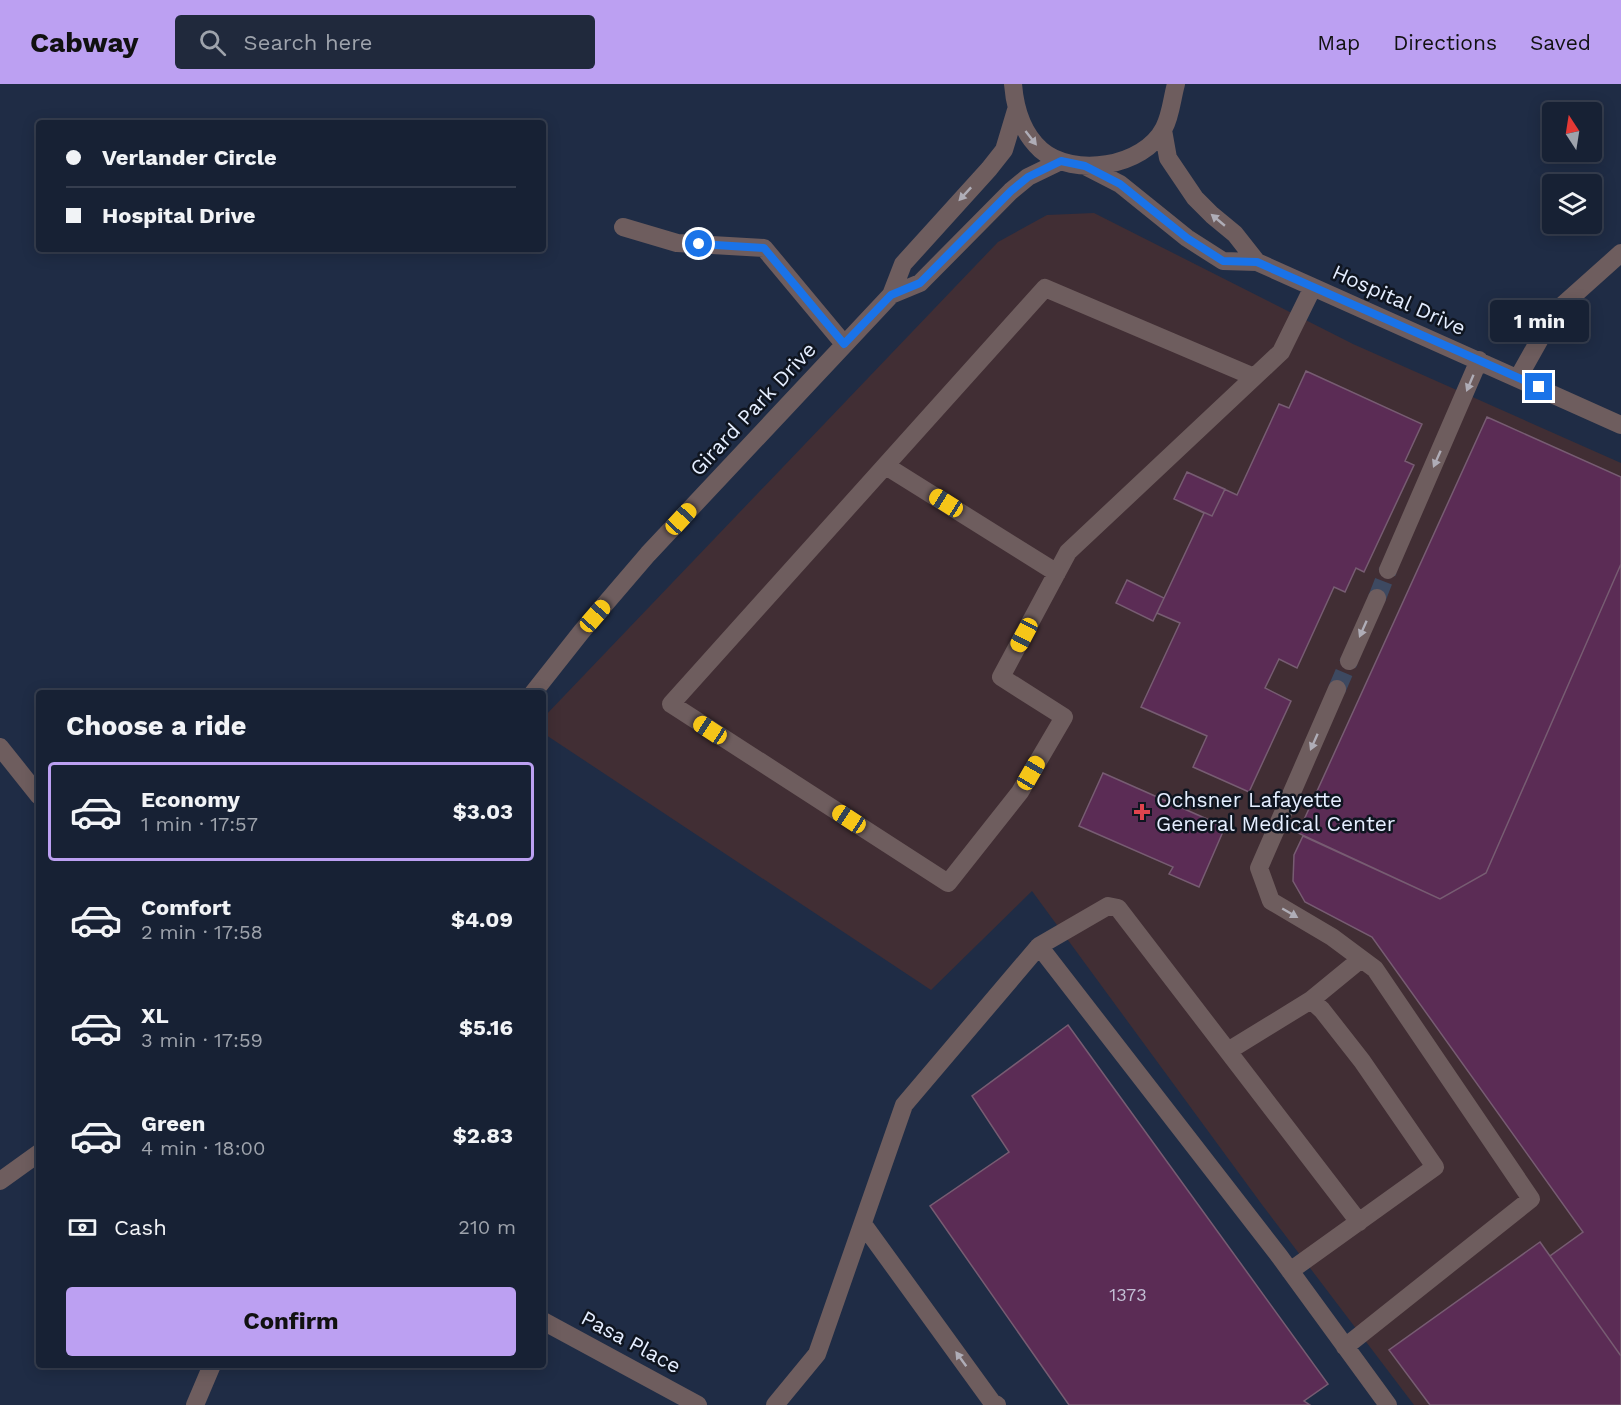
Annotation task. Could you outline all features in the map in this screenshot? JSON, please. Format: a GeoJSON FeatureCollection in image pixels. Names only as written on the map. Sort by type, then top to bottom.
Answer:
{"type":"FeatureCollection","features":[{"type":"Feature","properties":{"kind":"street"},"geometry":{"type":"LineString","coordinates":[[1013,84],[1016,110],[1027,134],[1042,151],[1061,161],[1085,166],[1114,164],[1134,156],[1150,144],[1163,130],[1176,84]]}},
{"type":"Feature","properties":{"kind":"street","name":"Girard Park Drive"},"geometry":{"type":"LineString","coordinates":[[535,690],[648,554],[891,295],[903,264],[1004,150],[1016,110]]}},
{"type":"Feature","properties":{"kind":"street","name":"Hospital Drive"},"geometry":{"type":"LineString","coordinates":[[1163,130],[1168,158],[1195,198],[1235,234],[1257,262]]}},
{"type":"Feature","properties":{"kind":"street","name":"Girard Park Drive"},"geometry":{"type":"LineString","coordinates":[[891,295],[920,283],[1011,191],[1028,177],[1061,161]]}},
{"type":"Feature","properties":{"kind":"street","name":"Hospital Drive"},"geometry":{"type":"LineString","coordinates":[[1085,166],[1120,184],[1187,238],[1223,261],[1257,262],[1621,425]]}},
{"type":"Feature","properties":{"kind":"street"},"geometry":{"type":"LineString","coordinates":[[623,227],[677,243],[764,248],[844,344]]}},
{"type":"Feature","properties":{"kind":"street"},"geometry":{"type":"LineString","coordinates":[[1518,378],[1555,312],[1621,253]]}},
{"type":"Feature","properties":{"kind":"street"},"geometry":{"type":"LineString","coordinates":[[1254,377],[1045,288],[671,704],[948,883],[1020,792],[1064,717],[1001,676],[1068,552],[1281,352],[1313,287]]}},
{"type":"Feature","properties":{"kind":"street"},"geometry":{"type":"LineString","coordinates":[[1388,570],[1479,360]]}},
{"type":"Feature","properties":{"kind":"street"},"geometry":{"type":"LineString","coordinates":[[886,466],[1057,573]]}},
{"type":"Feature","properties":{"kind":"street"},"geometry":{"type":"LineString","coordinates":[[1349,661],[1377,598]]}},
{"type":"Feature","properties":{"kind":"street"},"geometry":{"type":"LineString","coordinates":[[1337,689],[1259,868],[1271,902],[1332,938],[1375,969],[1531,1198],[1345,1347]]}},
{"type":"Feature","properties":{"kind":"street"},"geometry":{"type":"LineString","coordinates":[[0,747],[36,792]]}},
{"type":"Feature","properties":{"kind":"street"},"geometry":{"type":"LineString","coordinates":[[775,1405],[817,1354],[904,1105],[1039,946],[1108,906],[1118,908],[1359,1222]]}},
{"type":"Feature","properties":{"kind":"street"},"geometry":{"type":"LineString","coordinates":[[1039,946],[1290,1271],[1388,1405]]}},
{"type":"Feature","properties":{"kind":"street"},"geometry":{"type":"LineString","coordinates":[[1228,1051],[1311,1000],[1361,959]]}},
{"type":"Feature","properties":{"kind":"street"},"geometry":{"type":"LineString","coordinates":[[1290,1271],[1435,1167],[1362,1061],[1322,1010],[1311,1000]]}},
{"type":"Feature","properties":{"kind":"street"},"geometry":{"type":"LineString","coordinates":[[0,1181],[36,1155]]}},
{"type":"Feature","properties":{"kind":"street"},"geometry":{"type":"LineString","coordinates":[[863,1224],[992,1402],[997,1405]]}},
{"type":"Feature","properties":{"kind":"street","name":"Pasa Place"},"geometry":{"type":"LineString","coordinates":[[546,1322],[698,1405]]}},
{"type":"Feature","properties":{"kind":"street"},"geometry":{"type":"LineString","coordinates":[[195,1405],[211,1368]]}},
{"type":"Feature","properties":{"kind":"shaded area","name":"Ochsner Lafayette General Medical Center"},"geometry":{"type":"Polygon","coordinates":[[[1094,213],[1353,344],[1621,463],[1621,1405],[1414,1405],[1263,1206],[1032,891],[931,990],[546,735],[546,715],[998,242],[1047,215],[1094,213]]]}},
{"type":"Feature","properties":{"kind":"building"},"geometry":{"type":"Polygon","coordinates":[[[1306,371],[1422,424],[1405,461],[1414,465],[1364,572],[1356,568],[1345,592],[1334,587],[1297,668],[1279,659],[1265,688],[1291,701],[1249,792],[1193,767],[1207,736],[1141,707],[1180,623],[1157,613],[1204,513],[1174,499],[1187,472],[1237,495],[1279,404],[1289,408],[1306,371]]]}},
{"type":"Feature","properties":{"kind":"building"},"geometry":{"type":"Polygon","coordinates":[[[1487,417],[1621,477],[1621,564],[1486,873],[1440,899],[1298,833],[1487,417]]]}},
{"type":"Feature","properties":{"kind":"building"},"geometry":{"type":"Polygon","coordinates":[[[1187,472],[1225,489],[1212,516],[1174,499],[1187,472]]]}},
{"type":"Feature","properties":{"kind":"building"},"geometry":{"type":"Polygon","coordinates":[[[1621,564],[1621,1356],[1550,1256],[1583,1232],[1372,937],[1305,902],[1293,881],[1294,855],[1303,836],[1440,899],[1486,873],[1621,564]]]}},
{"type":"Feature","properties":{"kind":"building"},"geometry":{"type":"Polygon","coordinates":[[[1127,580],[1164,598],[1153,621],[1116,603],[1127,580]]]}},
{"type":"Feature","properties":{"kind":"building"},"geometry":{"type":"Polygon","coordinates":[[[1127,580],[1164,598],[1153,621],[1116,603],[1127,580]]]}},
{"type":"Feature","properties":{"kind":"building"},"geometry":{"type":"Polygon","coordinates":[[[1103,773],[1225,827],[1199,887],[1169,874],[1173,867],[1079,826],[1103,773]]]}},
{"type":"Feature","properties":{"kind":"building"},"geometry":{"type":"Polygon","coordinates":[[[1068,1025],[1328,1384],[1304,1401],[1310,1405],[1069,1405],[930,1206],[1009,1152],[972,1096],[1068,1025]]]}},
{"type":"Feature","properties":{"kind":"building"},"geometry":{"type":"Polygon","coordinates":[[[1540,1242],[1621,1356],[1621,1405],[1430,1405],[1389,1350],[1540,1242]]]}},
{"type":"Feature","properties":{"kind":"tunnel"},"geometry":{"type":"LineString","coordinates":[[1377,598],[1388,570]]}},
{"type":"Feature","properties":{"kind":"tunnel"},"geometry":{"type":"LineString","coordinates":[[1337,689],[1349,661]]}},
{"type":"Feature","properties":{"kind":"place","name":"Ochsner Lafayette General Medical Center"},"geometry":{"type":"Point","coordinates":[1142,812]}},
{"type":"Feature","properties":{"kind":"route"},"geometry":{"type":"LineString","coordinates":[[699,244],[764,248],[844,344],[891,295],[920,283],[1011,191],[1028,177],[1061,161],[1085,166],[1120,184],[1187,238],[1223,261],[1257,262],[1539,387]]}}]}
